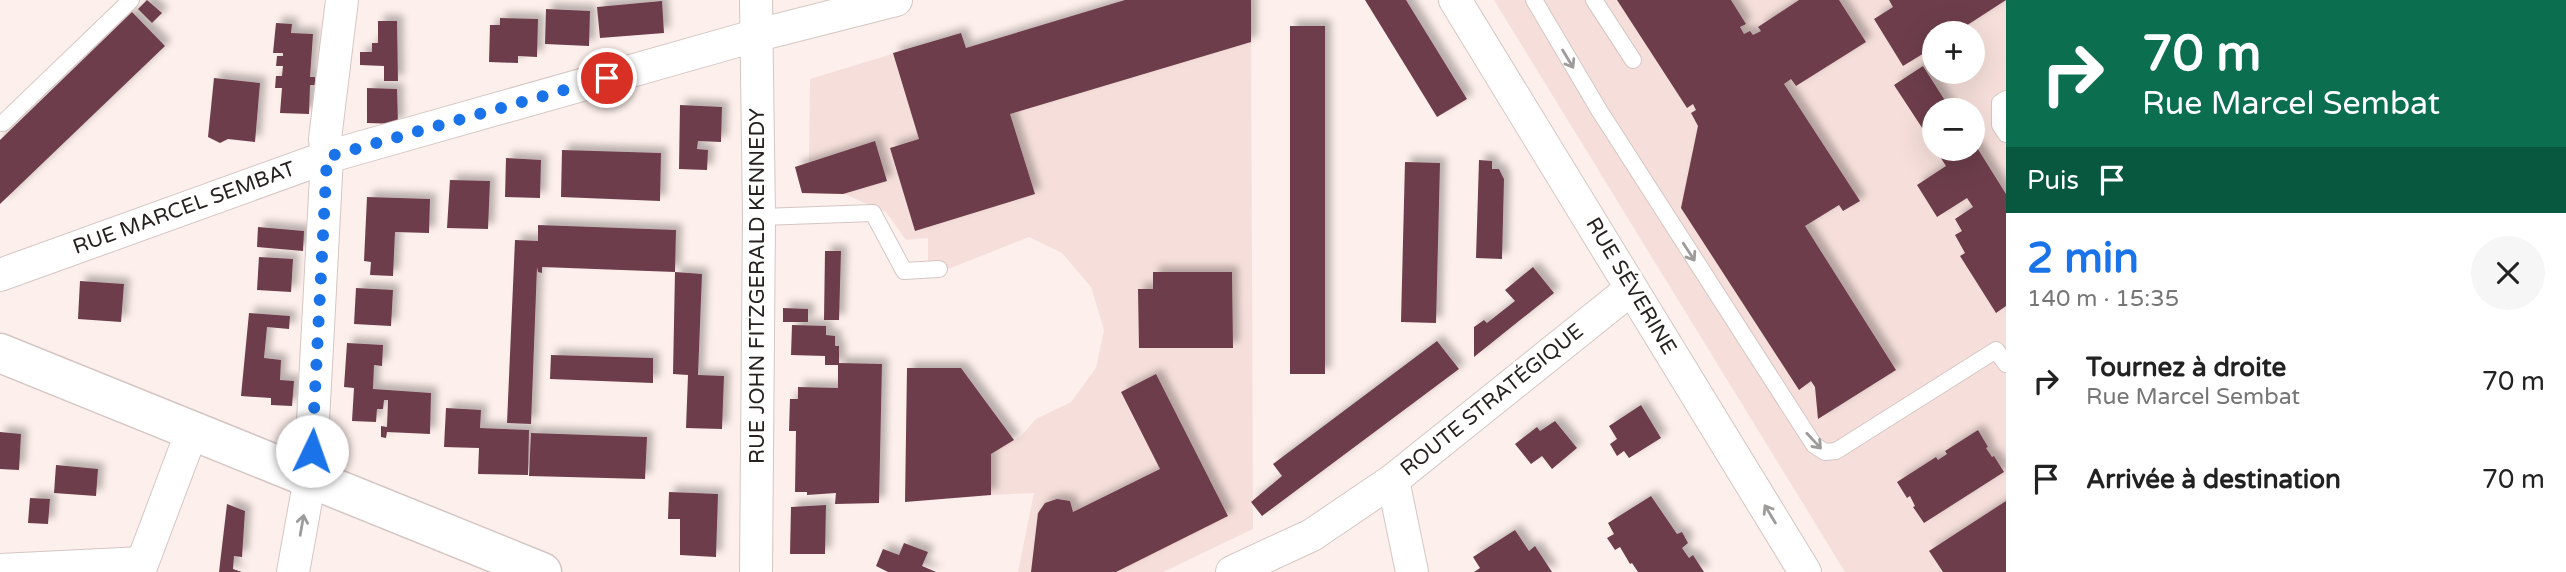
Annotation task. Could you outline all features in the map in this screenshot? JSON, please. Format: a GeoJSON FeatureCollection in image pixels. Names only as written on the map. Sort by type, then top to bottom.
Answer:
{"type":"FeatureCollection","features":[{"type":"Feature","properties":{"kind":"main road"},"geometry":{"type":"LineString","coordinates":[[0,353],[542,572]]}},
{"type":"Feature","properties":{"kind":"street"},"geometry":{"type":"LineString","coordinates":[[293,572],[310,478],[327,157],[325,139],[342,0]]}},
{"type":"Feature","properties":{"kind":"street","name":"RUE JOHN FITZGERALD KENNEDY"},"geometry":{"type":"LineString","coordinates":[[756,0],[759,217],[756,572]]}},
{"type":"Feature","properties":{"kind":"street","name":"RUE MARCEL SEMBAT"},"geometry":{"type":"LineString","coordinates":[[0,275],[327,157],[758,35],[896,0]]}},
{"type":"Feature","properties":{"kind":"street","name":"RUE SÉVERINE"},"geometry":{"type":"LineString","coordinates":[[1455,0],[1805,572]]}},
{"type":"Feature","properties":{"kind":"street","name":"ROUTE STRATÉGIQUE"},"geometry":{"type":"LineString","coordinates":[[1412,572],[1393,480],[1631,289]]}},
{"type":"Feature","properties":{"kind":"street"},"geometry":{"type":"LineString","coordinates":[[0,570],[140,568],[192,431]]}},
{"type":"Feature","properties":{"kind":"street"},"geometry":{"type":"LineString","coordinates":[[1232,572],[1312,535],[1393,480]]}},
{"type":"Feature","properties":{"kind":"lane"},"geometry":{"type":"LineString","coordinates":[[3,123],[131,0]]}},
{"type":"Feature","properties":{"kind":"lane"},"geometry":{"type":"LineString","coordinates":[[1534,0],[1599,110],[1814,445],[1825,452],[1836,452],[1996,350],[2006,364]]}},
{"type":"Feature","properties":{"kind":"lane"},"geometry":{"type":"LineString","coordinates":[[1594,0],[1633,60]]}},
{"type":"Feature","properties":{"kind":"lane"},"geometry":{"type":"LineString","coordinates":[[2006,99],[2000,103],[2000,125],[2006,134]]}},
{"type":"Feature","properties":{"kind":"lane"},"geometry":{"type":"LineString","coordinates":[[759,217],[873,213],[904,271],[939,269]]}},
{"type":"Feature","properties":{"kind":"shaded area"},"geometry":{"type":"Polygon","coordinates":[[[1124,0],[1251,0],[1253,529],[1163,572],[1018,572],[1034,493],[991,495],[991,454],[1021,436],[1036,419],[1071,402],[1096,368],[1104,330],[1091,287],[1062,253],[1029,237],[928,277],[928,238],[906,240],[886,212],[844,194],[802,193],[795,167],[809,162],[810,79],[961,33],[966,48],[1124,0]]]}},
{"type":"Feature","properties":{"kind":"shaded area"},"geometry":{"type":"Polygon","coordinates":[[[1494,0],[2006,0],[2006,572],[1845,572],[1494,0]]]}},
{"type":"Feature","properties":{"kind":"building"},"geometry":{"type":"Polygon","coordinates":[[[147,0],[162,13],[152,23],[138,9],[147,0]]]}},
{"type":"Feature","properties":{"kind":"building"},"geometry":{"type":"Polygon","coordinates":[[[1125,0],[1251,0],[1251,42],[1010,114],[1035,194],[915,231],[890,148],[919,139],[893,53],[961,33],[966,48],[1125,0]]]}},
{"type":"Feature","properties":{"kind":"building"},"geometry":{"type":"Polygon","coordinates":[[[1365,0],[1406,0],[1467,99],[1437,117],[1365,0]]]}},
{"type":"Feature","properties":{"kind":"building"},"geometry":{"type":"Polygon","coordinates":[[[1617,0],[1731,0],[1746,24],[1740,27],[1744,34],[1750,31],[1753,35],[1761,31],[1758,27],[1799,0],[1839,0],[1866,42],[1796,86],[1791,79],[1784,84],[1860,201],[1843,211],[1839,205],[1805,226],[1896,370],[1818,419],[1815,387],[1811,381],[1799,390],[1681,208],[1698,126],[1691,113],[1696,110],[1693,104],[1687,108],[1617,0]]]}},
{"type":"Feature","properties":{"kind":"building"},"geometry":{"type":"Polygon","coordinates":[[[1889,0],[2006,0],[1974,21],[1922,21],[1922,54],[1903,66],[1874,19],[1893,7],[1889,0]]]}},
{"type":"Feature","properties":{"kind":"building"},"geometry":{"type":"Polygon","coordinates":[[[662,1],[664,33],[600,38],[597,7],[662,1]]]}},
{"type":"Feature","properties":{"kind":"building"},"geometry":{"type":"Polygon","coordinates":[[[546,9],[590,11],[589,46],[545,44],[546,9]]]}},
{"type":"Feature","properties":{"kind":"building"},"geometry":{"type":"Polygon","coordinates":[[[132,12],[165,46],[0,204],[0,140],[132,12]]]}},
{"type":"Feature","properties":{"kind":"building"},"geometry":{"type":"Polygon","coordinates":[[[500,18],[538,19],[537,57],[518,56],[518,63],[489,62],[490,25],[500,25],[500,18]]]}},
{"type":"Feature","properties":{"kind":"building"},"geometry":{"type":"Polygon","coordinates":[[[378,21],[397,21],[398,81],[384,81],[384,66],[360,65],[360,52],[372,52],[372,43],[378,43],[378,21]]]}},
{"type":"Feature","properties":{"kind":"building"},"geometry":{"type":"Polygon","coordinates":[[[276,23],[292,24],[291,33],[313,34],[310,77],[315,77],[315,85],[310,85],[309,114],[280,113],[282,88],[275,88],[276,76],[282,76],[283,66],[276,66],[277,56],[283,56],[283,53],[273,53],[276,23]]]}},
{"type":"Feature","properties":{"kind":"building"},"geometry":{"type":"Polygon","coordinates":[[[1290,26],[1325,26],[1325,374],[1290,374],[1290,26]]]}},
{"type":"Feature","properties":{"kind":"building"},"geometry":{"type":"Polygon","coordinates":[[[1922,67],[1922,84],[1934,84],[1943,98],[1922,98],[1922,128],[1894,85],[1922,67]]]}},
{"type":"Feature","properties":{"kind":"building"},"geometry":{"type":"Polygon","coordinates":[[[214,78],[260,83],[255,142],[228,139],[220,143],[208,137],[214,78]]]}},
{"type":"Feature","properties":{"kind":"building"},"geometry":{"type":"Polygon","coordinates":[[[367,88],[397,89],[398,124],[367,123],[367,88]]]}},
{"type":"Feature","properties":{"kind":"building"},"geometry":{"type":"Polygon","coordinates":[[[680,105],[722,107],[721,142],[698,141],[697,149],[708,150],[707,170],[679,169],[680,105]]]}},
{"type":"Feature","properties":{"kind":"building"},"geometry":{"type":"Polygon","coordinates":[[[875,141],[887,181],[843,194],[802,193],[795,167],[875,141]]]}},
{"type":"Feature","properties":{"kind":"building"},"geometry":{"type":"Polygon","coordinates":[[[562,150],[661,153],[660,201],[561,197],[562,150]]]}},
{"type":"Feature","properties":{"kind":"building"},"geometry":{"type":"Polygon","coordinates":[[[506,158],[541,160],[540,198],[505,197],[506,158]]]}},
{"type":"Feature","properties":{"kind":"building"},"geometry":{"type":"Polygon","coordinates":[[[1479,160],[1492,161],[1492,169],[1499,169],[1504,179],[1502,259],[1476,258],[1479,160]]]}},
{"type":"Feature","properties":{"kind":"building"},"geometry":{"type":"Polygon","coordinates":[[[1985,160],[2006,194],[2006,306],[1996,313],[1960,256],[1965,253],[1955,235],[1962,231],[1955,219],[1973,207],[1967,198],[1937,217],[1917,185],[1946,166],[1943,161],[1985,160]]]}},
{"type":"Feature","properties":{"kind":"building"},"geometry":{"type":"Polygon","coordinates":[[[1405,162],[1440,163],[1436,323],[1401,322],[1405,162]]]}},
{"type":"Feature","properties":{"kind":"building"},"geometry":{"type":"Polygon","coordinates":[[[450,180],[490,181],[488,229],[447,228],[450,180]]]}},
{"type":"Feature","properties":{"kind":"building"},"geometry":{"type":"Polygon","coordinates":[[[367,197],[430,199],[429,233],[395,232],[393,276],[370,275],[371,262],[364,261],[367,197]]]}},
{"type":"Feature","properties":{"kind":"building"},"geometry":{"type":"Polygon","coordinates":[[[538,225],[676,230],[675,272],[542,267],[542,273],[538,272],[537,267],[531,424],[507,423],[515,240],[538,241],[538,225]]]}},
{"type":"Feature","properties":{"kind":"building"},"geometry":{"type":"Polygon","coordinates":[[[258,227],[304,231],[303,251],[257,247],[258,227]]]}},
{"type":"Feature","properties":{"kind":"building"},"geometry":{"type":"Polygon","coordinates":[[[825,251],[841,251],[839,320],[824,320],[825,251]]]}},
{"type":"Feature","properties":{"kind":"building"},"geometry":{"type":"Polygon","coordinates":[[[259,257],[293,259],[291,292],[257,290],[259,257]]]}},
{"type":"Feature","properties":{"kind":"building"},"geometry":{"type":"Polygon","coordinates":[[[1533,267],[1554,293],[1474,357],[1474,327],[1484,320],[1487,323],[1515,301],[1505,290],[1533,267]]]}},
{"type":"Feature","properties":{"kind":"building"},"geometry":{"type":"Polygon","coordinates":[[[675,272],[702,274],[698,375],[724,376],[722,429],[686,428],[688,375],[673,374],[675,272]]]}},
{"type":"Feature","properties":{"kind":"building"},"geometry":{"type":"Polygon","coordinates":[[[1153,272],[1232,272],[1233,348],[1139,348],[1138,289],[1153,289],[1153,272]]]}},
{"type":"Feature","properties":{"kind":"building"},"geometry":{"type":"Polygon","coordinates":[[[80,281],[124,284],[121,322],[78,319],[80,281]]]}},
{"type":"Feature","properties":{"kind":"building"},"geometry":{"type":"Polygon","coordinates":[[[356,288],[393,290],[391,326],[354,324],[356,288]]]}},
{"type":"Feature","properties":{"kind":"building"},"geometry":{"type":"Polygon","coordinates":[[[783,308],[808,309],[808,322],[783,322],[783,308]]]}},
{"type":"Feature","properties":{"kind":"building"},"geometry":{"type":"Polygon","coordinates":[[[249,313],[290,316],[289,329],[267,327],[264,358],[281,360],[280,380],[294,381],[292,406],[271,405],[271,398],[241,396],[249,313]]]}},
{"type":"Feature","properties":{"kind":"building"},"geometry":{"type":"Polygon","coordinates":[[[792,325],[826,326],[826,335],[835,336],[835,346],[839,346],[839,363],[882,364],[879,503],[835,504],[836,493],[807,495],[807,492],[795,492],[796,431],[789,431],[790,399],[798,399],[798,387],[838,388],[838,365],[825,365],[825,356],[791,355],[792,325]]]}},
{"type":"Feature","properties":{"kind":"building"},"geometry":{"type":"Polygon","coordinates":[[[1437,341],[1459,369],[1262,516],[1251,502],[1282,476],[1273,464],[1437,341]]]}},
{"type":"Feature","properties":{"kind":"building"},"geometry":{"type":"Polygon","coordinates":[[[347,343],[383,345],[382,366],[374,365],[373,389],[431,393],[430,434],[387,432],[386,438],[381,437],[381,426],[387,427],[388,400],[384,400],[383,409],[377,409],[376,422],[352,421],[354,388],[344,387],[347,343]]]}},
{"type":"Feature","properties":{"kind":"building"},"geometry":{"type":"Polygon","coordinates":[[[551,355],[653,358],[653,383],[550,379],[551,355]]]}},
{"type":"Feature","properties":{"kind":"building"},"geometry":{"type":"Polygon","coordinates":[[[907,368],[961,368],[1014,440],[991,454],[991,495],[905,502],[907,368]]]}},
{"type":"Feature","properties":{"kind":"building"},"geometry":{"type":"Polygon","coordinates":[[[1156,374],[1228,516],[1116,572],[1031,572],[1038,513],[1045,503],[1057,499],[1070,501],[1073,512],[1160,469],[1121,392],[1156,374]]]}},
{"type":"Feature","properties":{"kind":"building"},"geometry":{"type":"Polygon","coordinates":[[[1641,405],[1661,438],[1629,458],[1624,451],[1617,456],[1610,444],[1617,439],[1609,426],[1641,405]]]}},
{"type":"Feature","properties":{"kind":"building"},"geometry":{"type":"Polygon","coordinates":[[[446,408],[481,410],[480,428],[529,430],[528,475],[478,474],[479,448],[444,447],[446,408]]]}},
{"type":"Feature","properties":{"kind":"building"},"geometry":{"type":"Polygon","coordinates":[[[1555,421],[1577,448],[1552,469],[1542,456],[1531,464],[1515,444],[1537,427],[1540,431],[1555,421]]]}},
{"type":"Feature","properties":{"kind":"building"},"geometry":{"type":"Polygon","coordinates":[[[1978,430],[1988,447],[1986,448],[2004,472],[1924,523],[1913,507],[1915,506],[1910,496],[1907,498],[1897,482],[1936,457],[1938,460],[1947,454],[1945,451],[1978,430]]]}},
{"type":"Feature","properties":{"kind":"building"},"geometry":{"type":"Polygon","coordinates":[[[0,432],[21,434],[19,470],[0,469],[0,432]]]}},
{"type":"Feature","properties":{"kind":"building"},"geometry":{"type":"Polygon","coordinates":[[[531,433],[647,437],[645,479],[529,476],[531,433]]]}},
{"type":"Feature","properties":{"kind":"building"},"geometry":{"type":"Polygon","coordinates":[[[56,465],[98,469],[96,496],[54,493],[56,465]]]}},
{"type":"Feature","properties":{"kind":"building"},"geometry":{"type":"Polygon","coordinates":[[[669,492],[718,494],[716,557],[680,555],[680,519],[668,519],[669,492]]]}},
{"type":"Feature","properties":{"kind":"building"},"geometry":{"type":"Polygon","coordinates":[[[1651,496],[1677,534],[1682,532],[1688,543],[1682,548],[1689,558],[1693,555],[1704,572],[1638,572],[1620,547],[1615,550],[1607,538],[1614,534],[1608,523],[1651,496]]]}},
{"type":"Feature","properties":{"kind":"building"},"geometry":{"type":"Polygon","coordinates":[[[30,498],[50,499],[48,524],[28,523],[30,498]]]}},
{"type":"Feature","properties":{"kind":"building"},"geometry":{"type":"Polygon","coordinates":[[[2006,501],[2006,572],[1943,572],[1929,551],[2006,501]]]}},
{"type":"Feature","properties":{"kind":"building"},"geometry":{"type":"Polygon","coordinates":[[[227,504],[245,511],[242,557],[234,556],[233,569],[242,572],[219,572],[227,504]]]}},
{"type":"Feature","properties":{"kind":"building"},"geometry":{"type":"Polygon","coordinates":[[[826,505],[825,554],[790,554],[791,507],[826,505]]]}},
{"type":"Feature","properties":{"kind":"building"},"geometry":{"type":"Polygon","coordinates":[[[1515,530],[1529,551],[1535,546],[1552,572],[1474,572],[1480,568],[1473,557],[1515,530]]]}},
{"type":"Feature","properties":{"kind":"building"},"geometry":{"type":"Polygon","coordinates":[[[904,543],[928,552],[922,566],[936,572],[888,572],[876,566],[883,549],[899,555],[904,543]]]}},
{"type":"Feature","properties":{"kind":"route"},"geometry":{"type":"LineString","coordinates":[[312,451],[327,157],[607,78]]}}]}
